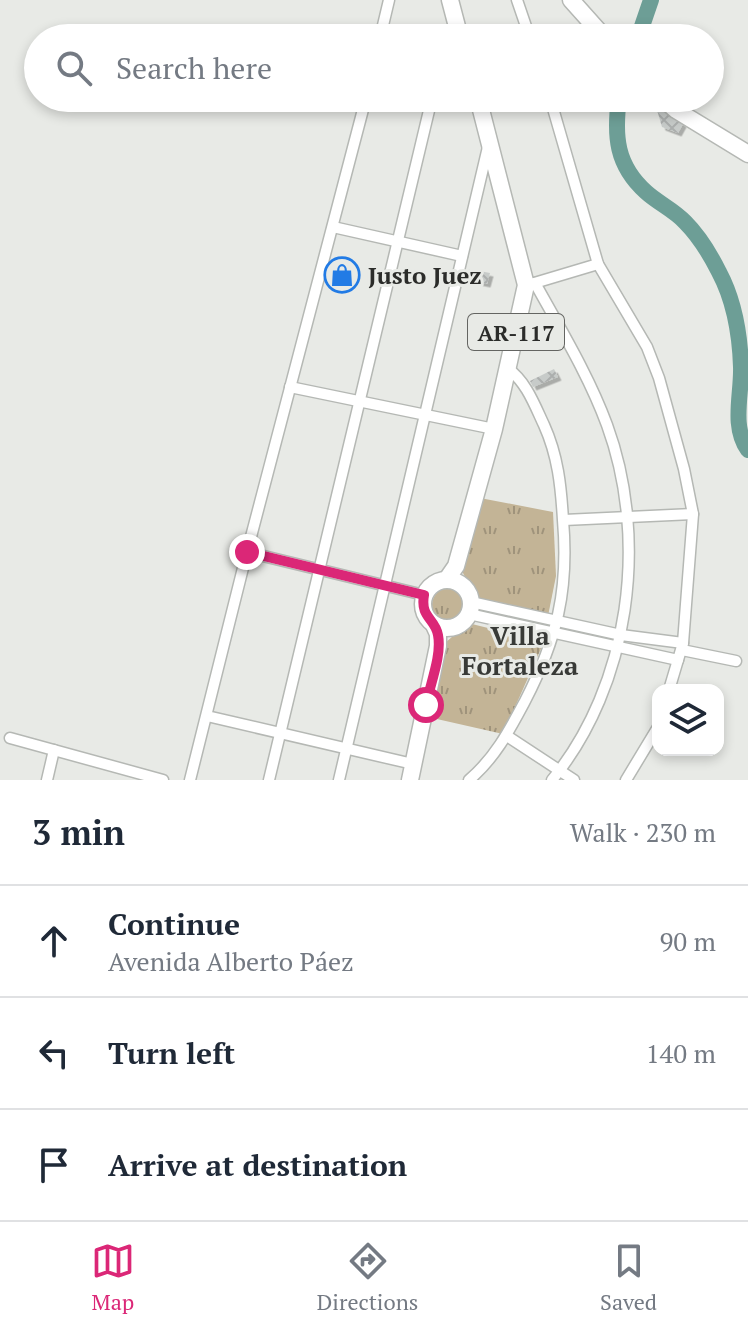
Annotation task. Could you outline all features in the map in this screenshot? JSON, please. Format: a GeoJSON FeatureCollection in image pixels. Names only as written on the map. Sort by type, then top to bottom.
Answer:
{"type":"FeatureCollection","features":[{"type":"Feature","properties":{"kind":"main road"},"geometry":{"type":"LineString","coordinates":[[450,0],[456,24]]}},
{"type":"Feature","properties":{"kind":"main road"},"geometry":{"type":"LineString","coordinates":[[571,0],[592,24]]}},
{"type":"Feature","properties":{"kind":"main road","name":"AR-117"},"geometry":{"type":"LineString","coordinates":[[454,576],[531,284],[482,112]]}},
{"type":"Feature","properties":{"kind":"main road"},"geometry":{"type":"LineString","coordinates":[[679,112],[748,154]]}},
{"type":"Feature","properties":{"kind":"main road"},"geometry":{"type":"LineString","coordinates":[[412,772],[438,646],[438,634],[424,612],[424,595],[433,583],[454,576],[470,594],[470,608],[459,625],[452,628],[438,646]]}},
{"type":"Feature","properties":{"kind":"main road"},"geometry":{"type":"LineString","coordinates":[[434,625],[452,628]]}},
{"type":"Feature","properties":{"kind":"street"},"geometry":{"type":"LineString","coordinates":[[383,24],[389,0]]}},
{"type":"Feature","properties":{"kind":"street"},"geometry":{"type":"LineString","coordinates":[[517,0],[525,24]]}},
{"type":"Feature","properties":{"kind":"street"},"geometry":{"type":"LineString","coordinates":[[452,24],[454,18]]}},
{"type":"Feature","properties":{"kind":"street"},"geometry":{"type":"LineString","coordinates":[[190,780],[362,112]]}},
{"type":"Feature","properties":{"kind":"street"},"geometry":{"type":"LineString","coordinates":[[269,780],[429,112]]}},
{"type":"Feature","properties":{"kind":"street"},"geometry":{"type":"LineString","coordinates":[[554,112],[598,264],[647,347],[659,378],[684,469],[693,514],[681,651],[671,684]]}},
{"type":"Feature","properties":{"kind":"street"},"geometry":{"type":"LineString","coordinates":[[339,780],[490,140]]}},
{"type":"Feature","properties":{"kind":"street"},"geometry":{"type":"LineString","coordinates":[[333,227],[462,256]]}},
{"type":"Feature","properties":{"kind":"street"},"geometry":{"type":"LineString","coordinates":[[556,775],[584,732],[605,688],[621,635],[626,591],[626,519],[620,470],[592,389],[531,284],[598,264]]}},
{"type":"Feature","properties":{"kind":"street"},"geometry":{"type":"LineString","coordinates":[[469,780],[494,755],[507,736],[542,666],[554,634],[563,595],[567,552],[560,473],[551,442],[524,386],[508,369]]}},
{"type":"Feature","properties":{"kind":"street"},"geometry":{"type":"LineString","coordinates":[[290,387],[494,429]]}},
{"type":"Feature","properties":{"kind":"street"},"geometry":{"type":"LineString","coordinates":[[564,520],[693,514]]}},
{"type":"Feature","properties":{"kind":"street"},"geometry":{"type":"LineString","coordinates":[[247,552],[424,595]]}},
{"type":"Feature","properties":{"kind":"street"},"geometry":{"type":"LineString","coordinates":[[470,608],[554,634],[617,648],[681,651]]}},
{"type":"Feature","properties":{"kind":"street"},"geometry":{"type":"LineString","coordinates":[[470,608],[556,621],[736,661]]}},
{"type":"Feature","properties":{"kind":"street"},"geometry":{"type":"LineString","coordinates":[[207,716],[347,748],[412,772]]}},
{"type":"Feature","properties":{"kind":"street"},"geometry":{"type":"LineString","coordinates":[[507,736],[556,775],[574,780]]}},
{"type":"Feature","properties":{"kind":"street"},"geometry":{"type":"LineString","coordinates":[[626,780],[652,737]]}},
{"type":"Feature","properties":{"kind":"street"},"geometry":{"type":"LineString","coordinates":[[10,738],[163,780]]}},
{"type":"Feature","properties":{"kind":"street"},"geometry":{"type":"LineString","coordinates":[[47,780],[54,750]]}},
{"type":"Feature","properties":{"kind":"street"},"geometry":{"type":"LineString","coordinates":[[113,780],[116,767]]}},
{"type":"Feature","properties":{"kind":"green space"},"geometry":{"type":"Polygon","coordinates":[[[480,498],[553,512],[556,576],[548,616],[478,603],[461,569],[480,498]]]}},
{"type":"Feature","properties":{"kind":"green space"},"geometry":{"type":"Polygon","coordinates":[[[449,588],[461,593],[466,605],[461,617],[449,622],[437,617],[432,605],[437,593],[449,588]]]}},
{"type":"Feature","properties":{"kind":"green space"},"geometry":{"type":"Polygon","coordinates":[[[468,623],[544,642],[503,734],[428,717],[445,643],[468,623]]]}},
{"type":"Feature","properties":{"kind":"building"},"geometry":{"type":"Polygon","coordinates":[[[658,112],[670,112],[683,124],[678,133],[662,127],[658,112]]]}},
{"type":"Feature","properties":{"kind":"building"},"geometry":{"type":"Polygon","coordinates":[[[469,269],[490,273],[487,284],[467,280],[469,269]]]}},
{"type":"Feature","properties":{"kind":"building"},"geometry":{"type":"Polygon","coordinates":[[[554,369],[558,377],[533,387],[530,381],[554,369]]]}},
{"type":"Feature","properties":{"kind":"waterway"},"geometry":{"type":"LineString","coordinates":[[643,24],[651,0]]}},
{"type":"Feature","properties":{"kind":"waterway"},"geometry":{"type":"LineString","coordinates":[[618,112],[619,149],[628,171],[646,192],[681,218],[695,233],[729,294],[740,355],[740,431],[748,450]]}},
{"type":"Feature","properties":{"kind":"place","name":"Justo Juez"},"geometry":{"type":"Point","coordinates":[342,275]}},
{"type":"Feature","properties":{"kind":"district","name":"Villa Fortaleza"},"geometry":{"type":"Point","coordinates":[520,650]}},
{"type":"Feature","properties":{"kind":"route"},"geometry":{"type":"LineString","coordinates":[[247,552],[424,595],[424,612],[438,634],[426,705]]}}]}
